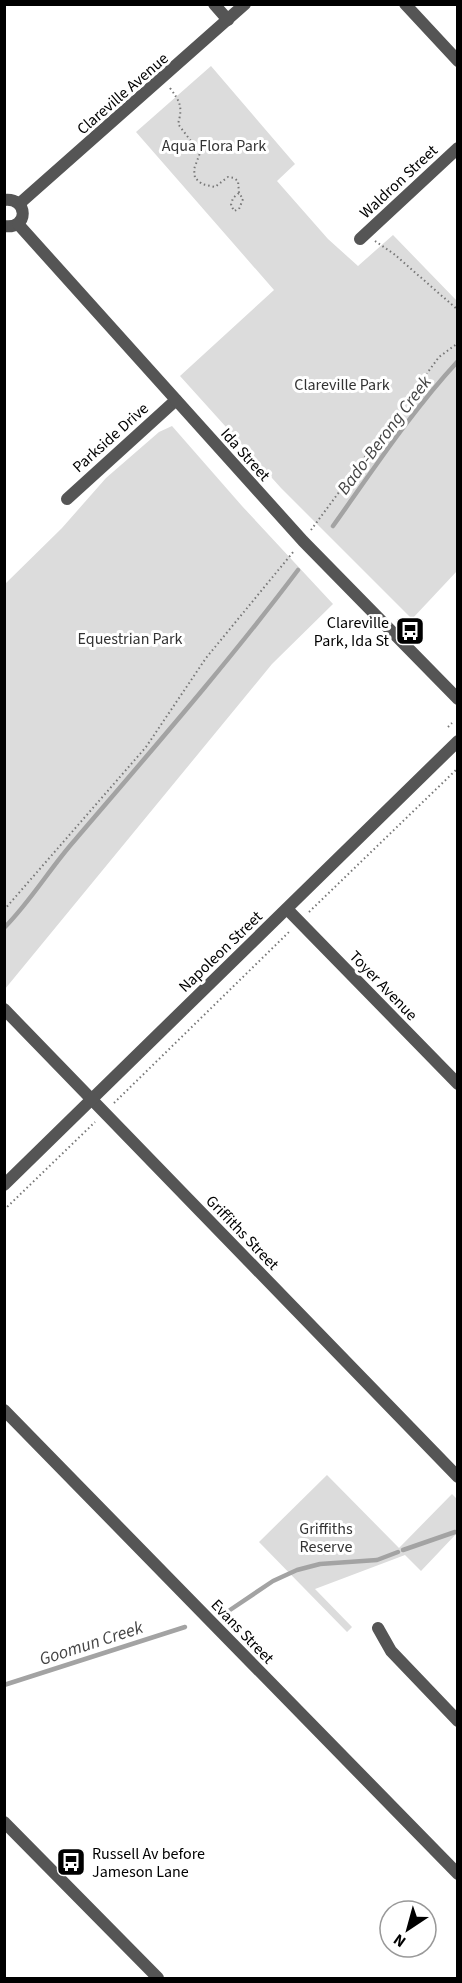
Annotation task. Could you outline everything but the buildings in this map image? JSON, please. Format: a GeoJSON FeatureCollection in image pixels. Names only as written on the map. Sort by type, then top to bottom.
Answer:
{"type":"FeatureCollection","features":[{"type":"Feature","properties":{"kind":"street"},"geometry":{"type":"LineString","coordinates":[[214,4],[228,20]]}},
{"type":"Feature","properties":{"kind":"street","name":"Clareville Avenue"},"geometry":{"type":"LineString","coordinates":[[19,204],[163,79],[245,4]]}},
{"type":"Feature","properties":{"kind":"street"},"geometry":{"type":"LineString","coordinates":[[405,4],[458,61]]}},
{"type":"Feature","properties":{"kind":"street","name":"Waldron Street"},"geometry":{"type":"LineString","coordinates":[[363,236],[458,148]]}},
{"type":"Feature","properties":{"kind":"street"},"geometry":{"type":"LineString","coordinates":[[4,200],[12,200],[19,204],[23,216],[18,224],[11,227],[4,226]]}},
{"type":"Feature","properties":{"kind":"street","name":"Ida Street"},"geometry":{"type":"LineString","coordinates":[[18,224],[303,541],[458,699]]}},
{"type":"Feature","properties":{"kind":"street","name":"Parkside Drive"},"geometry":{"type":"LineString","coordinates":[[67,499],[176,400]]}},
{"type":"Feature","properties":{"kind":"street","name":"Napoleon Street"},"geometry":{"type":"LineString","coordinates":[[4,1185],[458,741]]}},
{"type":"Feature","properties":{"kind":"street","name":"Toyer Avenue"},"geometry":{"type":"LineString","coordinates":[[287,909],[458,1084]]}},
{"type":"Feature","properties":{"kind":"street","name":"Griffiths Street"},"geometry":{"type":"LineString","coordinates":[[4,1009],[458,1477]]}},
{"type":"Feature","properties":{"kind":"street","name":"Evans Street"},"geometry":{"type":"LineString","coordinates":[[4,1410],[458,1874]]}},
{"type":"Feature","properties":{"kind":"street"},"geometry":{"type":"LineString","coordinates":[[378,1628],[391,1651],[458,1721]]}},
{"type":"Feature","properties":{"kind":"street"},"geometry":{"type":"LineString","coordinates":[[4,1822],[158,1978]]}},
{"type":"Feature","properties":{"kind":"path"},"geometry":{"type":"LineString","coordinates":[[163,79],[181,103],[178,124],[200,153],[194,169],[195,178],[202,184],[215,187],[228,177],[234,178],[238,182],[239,193],[243,199],[239,208],[234,211],[231,205],[233,198],[239,193]]}},
{"type":"Feature","properties":{"kind":"path"},"geometry":{"type":"LineString","coordinates":[[363,236],[394,254],[458,310]]}},
{"type":"Feature","properties":{"kind":"path"},"geometry":{"type":"LineString","coordinates":[[4,910],[146,747],[206,658],[303,541],[439,357],[458,343]]}},
{"type":"Feature","properties":{"kind":"path"},"geometry":{"type":"LineString","coordinates":[[448,727],[452,723]]}},
{"type":"Feature","properties":{"kind":"path","name":"Napoleon Street"},"geometry":{"type":"LineString","coordinates":[[4,1210],[458,768]]}},
{"type":"Feature","properties":{"kind":"green space","name":"Clareville Park"},"geometry":{"type":"Polygon","coordinates":[[[211,66],[295,164],[277,181],[328,239],[358,266],[393,235],[457,301],[457,571],[412,619],[281,488],[180,376],[274,290],[136,132],[211,66]]]}},
{"type":"Feature","properties":{"kind":"green space","name":"Equestrian Park"},"geometry":{"type":"Polygon","coordinates":[[[172,426],[333,604],[272,664],[5,989],[5,584],[62,528],[106,478],[159,432],[172,426]]]}},
{"type":"Feature","properties":{"kind":"green space","name":"Griffiths Reserve"},"geometry":{"type":"Polygon","coordinates":[[[327,1475],[399,1548],[452,1494],[457,1499],[457,1533],[421,1571],[405,1555],[315,1589],[352,1627],[347,1632],[259,1542],[327,1475]]]}},
{"type":"Feature","properties":{"kind":"waterway","name":"Bado-Berong Creek"},"geometry":{"type":"LineString","coordinates":[[333,526],[408,421],[458,361]]}},
{"type":"Feature","properties":{"kind":"waterway"},"geometry":{"type":"LineString","coordinates":[[4,928],[217,673],[298,570]]}},
{"type":"Feature","properties":{"kind":"waterway","name":"Goomun Creek"},"geometry":{"type":"LineString","coordinates":[[403,1550],[455,1532]]}},
{"type":"Feature","properties":{"kind":"waterway","name":"Goomun Creek"},"geometry":{"type":"LineString","coordinates":[[230,1610],[273,1581],[297,1570],[320,1564],[377,1560],[398,1552]]}},
{"type":"Feature","properties":{"kind":"waterway","name":"Goomun Creek"},"geometry":{"type":"LineString","coordinates":[[4,1685],[185,1627]]}},
{"type":"Feature","properties":{"kind":"place","name":"Clareville Park, Ida St"},"geometry":{"type":"Point","coordinates":[410,631]}},
{"type":"Feature","properties":{"kind":"place","name":"Russell Av before Jameson Lane"},"geometry":{"type":"Point","coordinates":[71,1862]}},
{"type":"Feature","properties":{"kind":"park label","name":"Aqua Flora Park"},"geometry":{"type":"Point","coordinates":[214,145]}}]}
